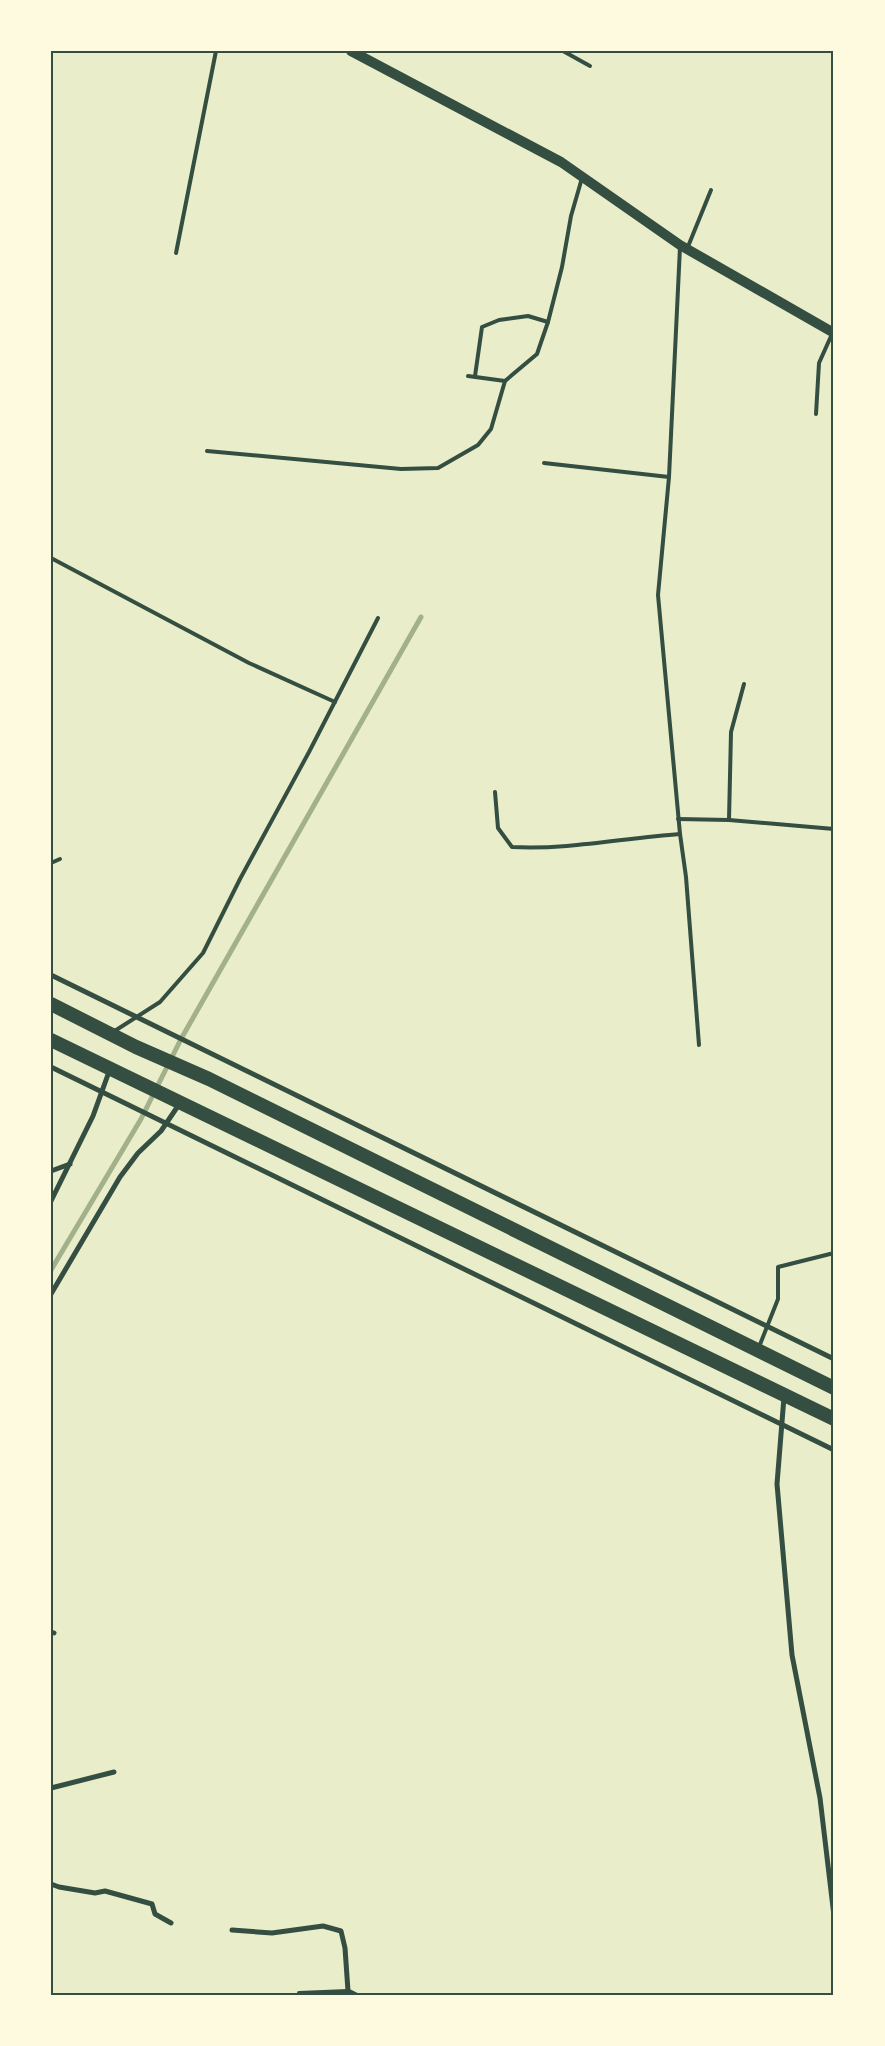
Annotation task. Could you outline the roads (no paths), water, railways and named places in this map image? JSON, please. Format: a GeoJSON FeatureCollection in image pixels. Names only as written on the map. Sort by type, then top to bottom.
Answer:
{"type":"FeatureCollection","features":[{"type":"Feature","properties":{"kind":"highway"},"geometry":{"type":"LineString","coordinates":[[51,1004],[136,1047],[209,1079],[834,1388]]}},
{"type":"Feature","properties":{"kind":"highway"},"geometry":{"type":"LineString","coordinates":[[51,1040],[834,1419]]}},
{"type":"Feature","properties":{"kind":"main road"},"geometry":{"type":"LineString","coordinates":[[351,51],[561,162],[683,247],[834,333]]}},
{"type":"Feature","properties":{"kind":"street"},"geometry":{"type":"LineString","coordinates":[[51,975],[834,1359]]}},
{"type":"Feature","properties":{"kind":"street"},"geometry":{"type":"LineString","coordinates":[[51,1067],[834,1450]]}},
{"type":"Feature","properties":{"kind":"street"},"geometry":{"type":"LineString","coordinates":[[51,1201],[93,1116],[110,1069]]}},
{"type":"Feature","properties":{"kind":"street"},"geometry":{"type":"LineString","coordinates":[[51,1294],[120,1177],[138,1153],[157,1136],[180,1103]]}},
{"type":"Feature","properties":{"kind":"street"},"geometry":{"type":"LineString","coordinates":[[51,1171],[70,1164]]}},
{"type":"Feature","properties":{"kind":"street"},"geometry":{"type":"LineString","coordinates":[[784,1394],[778,1484],[792,1655],[820,1798],[834,1916]]}},
{"type":"Feature","properties":{"kind":"street"},"geometry":{"type":"LineString","coordinates":[[51,1788],[114,1772]]}},
{"type":"Feature","properties":{"kind":"street"},"geometry":{"type":"LineString","coordinates":[[51,1884],[59,1888],[95,1893],[105,1890],[152,1904],[155,1914],[171,1923]]}},
{"type":"Feature","properties":{"kind":"street"},"geometry":{"type":"LineString","coordinates":[[232,1930],[272,1933],[323,1926],[341,1931],[345,1948],[348,1991],[356,1995]]}},
{"type":"Feature","properties":{"kind":"lane"},"geometry":{"type":"LineString","coordinates":[[176,253],[216,51]]}},
{"type":"Feature","properties":{"kind":"lane"},"geometry":{"type":"LineString","coordinates":[[563,51],[590,66]]}},
{"type":"Feature","properties":{"kind":"lane"},"geometry":{"type":"LineString","coordinates":[[207,451],[401,469],[438,468],[478,445],[491,429],[505,381],[537,354],[548,322],[562,267],[571,216],[582,176]]}},
{"type":"Feature","properties":{"kind":"lane"},"geometry":{"type":"LineString","coordinates":[[699,1045],[686,877],[678,819],[658,595],[669,477],[683,247],[711,190]]}},
{"type":"Feature","properties":{"kind":"lane"},"geometry":{"type":"LineString","coordinates":[[475,376],[482,327],[499,320],[528,316],[548,322]]}},
{"type":"Feature","properties":{"kind":"lane"},"geometry":{"type":"LineString","coordinates":[[816,414],[819,363],[834,333]]}},
{"type":"Feature","properties":{"kind":"lane"},"geometry":{"type":"LineString","coordinates":[[468,376],[505,381]]}},
{"type":"Feature","properties":{"kind":"lane"},"geometry":{"type":"LineString","coordinates":[[544,463],[669,477]]}},
{"type":"Feature","properties":{"kind":"lane"},"geometry":{"type":"LineString","coordinates":[[51,558],[249,663],[335,702]]}},
{"type":"Feature","properties":{"kind":"lane"},"geometry":{"type":"LineString","coordinates":[[111,1033],[160,1002],[203,953],[378,618]]}},
{"type":"Feature","properties":{"kind":"lane"},"geometry":{"type":"LineString","coordinates":[[728,820],[731,732],[744,684]]}},
{"type":"Feature","properties":{"kind":"lane"},"geometry":{"type":"LineString","coordinates":[[495,792],[498,828],[512,848],[569,847],[680,834]]}},
{"type":"Feature","properties":{"kind":"lane"},"geometry":{"type":"LineString","coordinates":[[678,819],[728,820],[834,829]]}},
{"type":"Feature","properties":{"kind":"lane"},"geometry":{"type":"LineString","coordinates":[[51,863],[60,859]]}},
{"type":"Feature","properties":{"kind":"lane"},"geometry":{"type":"LineString","coordinates":[[758,1352],[778,1299],[778,1267],[834,1253]]}},
{"type":"Feature","properties":{"kind":"lane"},"geometry":{"type":"LineString","coordinates":[[299,1993],[348,1991]]}},
{"type":"Feature","properties":{"kind":"waterway"},"geometry":{"type":"LineString","coordinates":[[51,1270],[141,1119],[181,1039],[421,617]]}}]}
